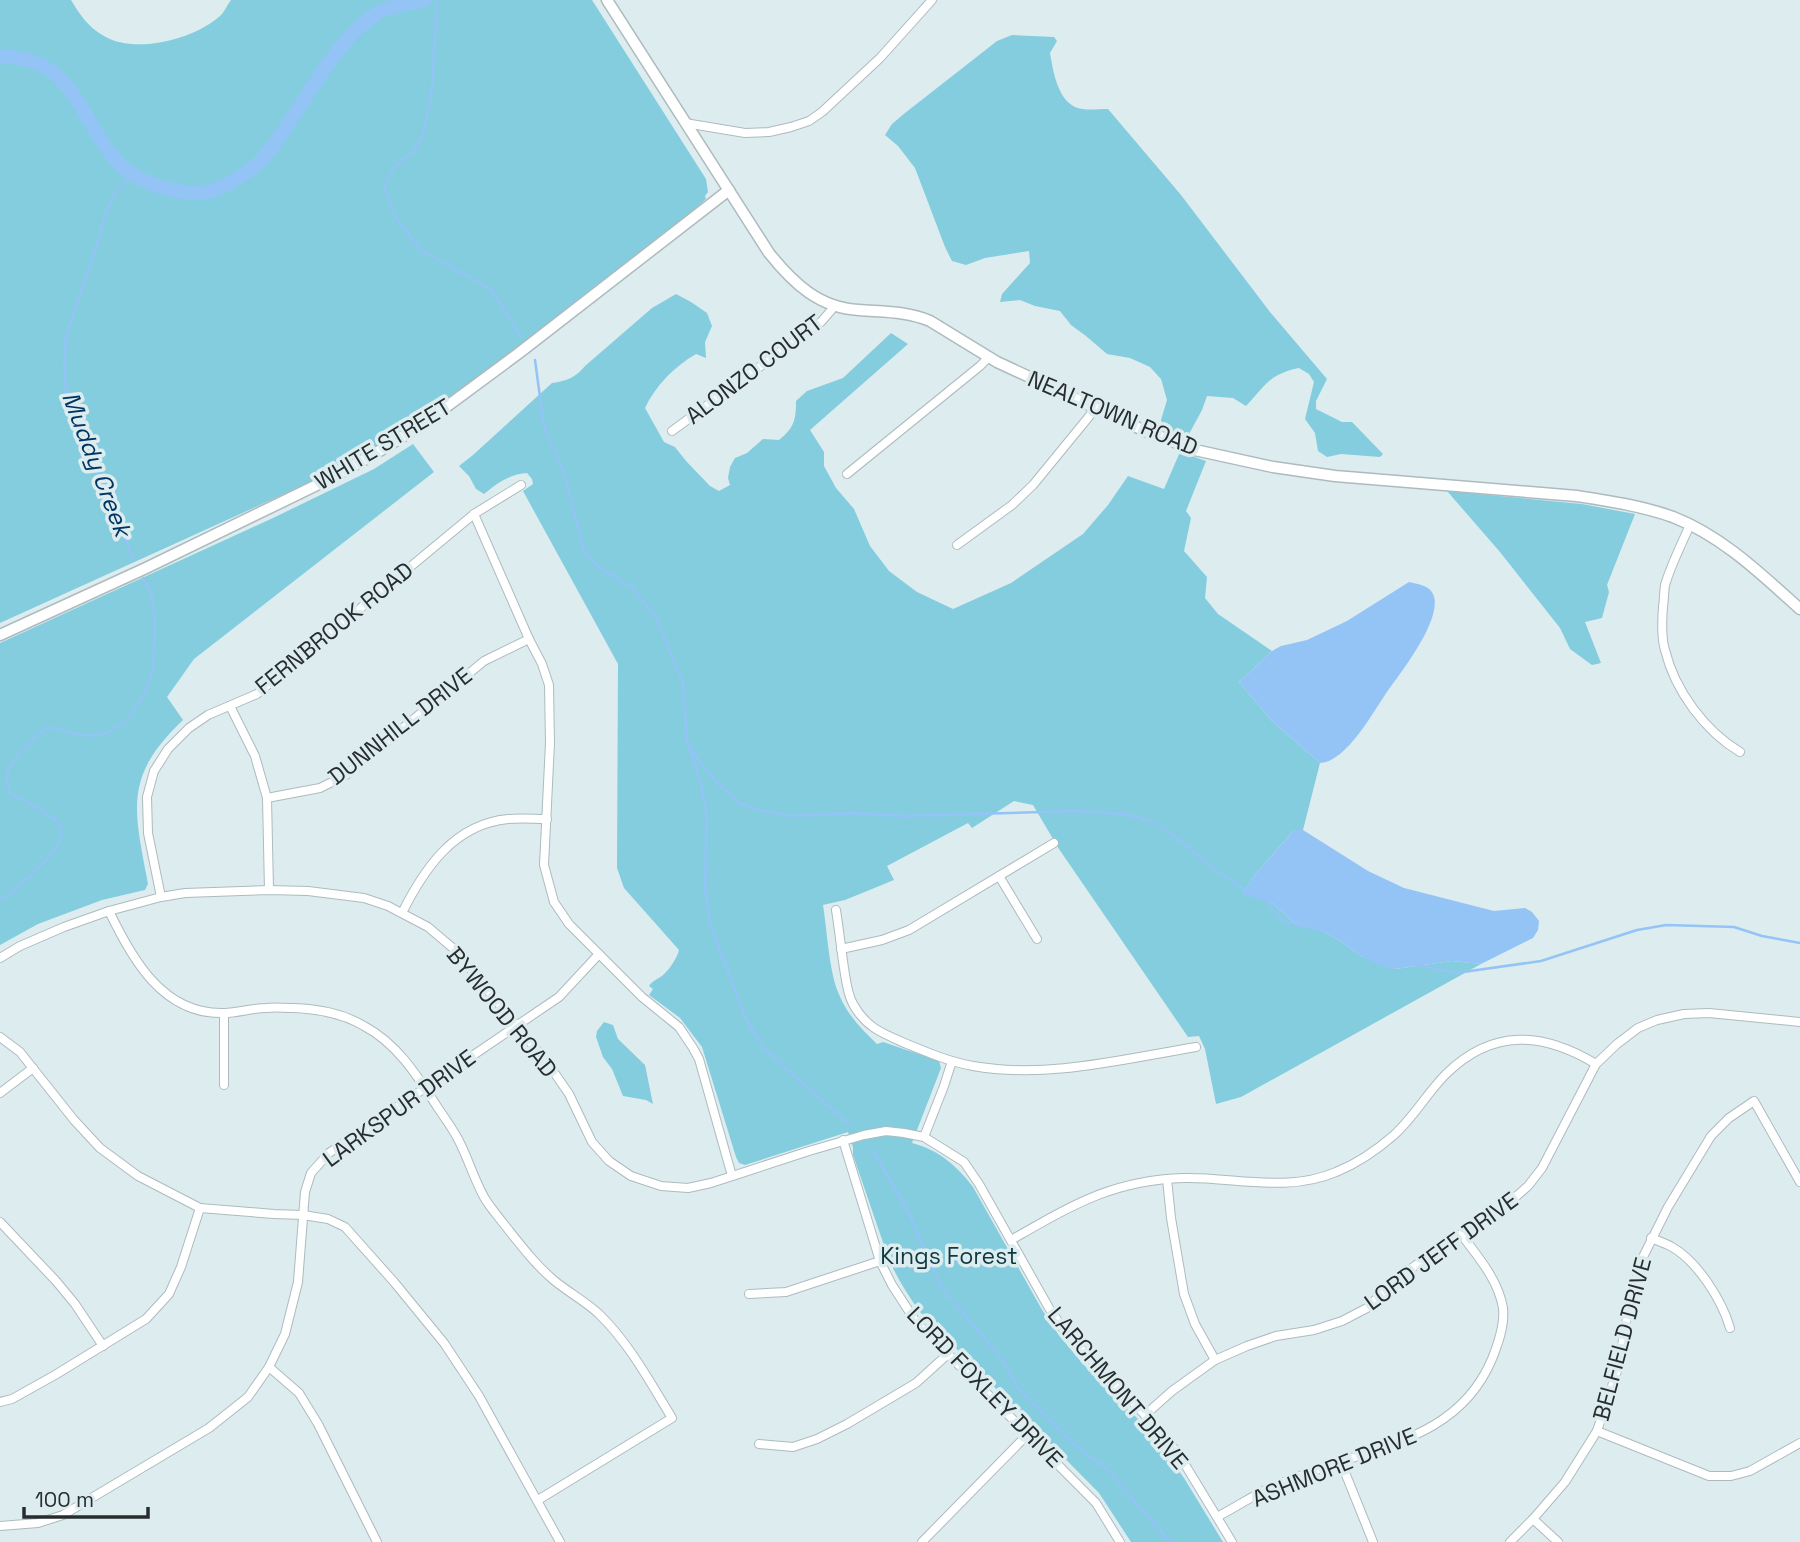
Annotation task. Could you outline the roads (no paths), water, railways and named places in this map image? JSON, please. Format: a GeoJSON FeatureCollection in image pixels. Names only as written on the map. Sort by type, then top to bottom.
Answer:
{"type":"FeatureCollection","features":[{"type":"Feature","properties":{"kind":"street","name":"NEALTOWN ROAD"},"geometry":{"type":"LineString","coordinates":[[607,0],[769,253],[808,294],[834,307],[919,316],[988,358],[1170,441],[1220,457],[1335,476],[1587,498],[1673,517],[1731,550],[1800,609]]}},
{"type":"Feature","properties":{"kind":"street"},"geometry":{"type":"LineString","coordinates":[[685,123],[745,133],[769,132],[809,121],[880,58],[932,0]]}},
{"type":"Feature","properties":{"kind":"street","name":"WHITE STREET"},"geometry":{"type":"LineString","coordinates":[[0,635],[278,505],[373,455],[423,424],[519,354],[729,190]]}},
{"type":"Feature","properties":{"kind":"street","name":"ALONZO COURT"},"geometry":{"type":"LineString","coordinates":[[672,431],[821,321],[834,307]]}},
{"type":"Feature","properties":{"kind":"street"},"geometry":{"type":"LineString","coordinates":[[847,474],[988,358]]}},
{"type":"Feature","properties":{"kind":"street"},"geometry":{"type":"LineString","coordinates":[[957,545],[1012,506],[1033,485],[1096,408]]}},
{"type":"Feature","properties":{"kind":"street","name":"FERNBROOK ROAD"},"geometry":{"type":"LineString","coordinates":[[161,897],[148,833],[147,797],[154,771],[168,749],[208,715],[257,694],[474,514],[521,485]]}},
{"type":"Feature","properties":{"kind":"street"},"geometry":{"type":"LineString","coordinates":[[474,514],[550,685],[544,866],[554,902],[569,924],[598,954],[642,997],[679,1027],[693,1048],[699,1059],[732,1175]]}},
{"type":"Feature","properties":{"kind":"street"},"geometry":{"type":"LineString","coordinates":[[1690,525],[1665,588],[1662,617],[1664,648],[1682,692],[1707,726],[1740,752]]}},
{"type":"Feature","properties":{"kind":"street","name":"DUNNHILL DRIVE"},"geometry":{"type":"LineString","coordinates":[[267,798],[320,788],[346,775],[484,661],[529,639]]}},
{"type":"Feature","properties":{"kind":"street"},"geometry":{"type":"LineString","coordinates":[[230,706],[255,756],[267,798],[269,890]]}},
{"type":"Feature","properties":{"kind":"street"},"geometry":{"type":"LineString","coordinates":[[402,913],[428,867],[449,844],[487,823],[508,819],[547,819]]}},
{"type":"Feature","properties":{"kind":"street"},"geometry":{"type":"LineString","coordinates":[[841,949],[882,940],[909,930],[1054,843]]}},
{"type":"Feature","properties":{"kind":"street"},"geometry":{"type":"LineString","coordinates":[[999,876],[1037,939]]}},
{"type":"Feature","properties":{"kind":"street","name":"BYWOOD ROAD"},"geometry":{"type":"LineString","coordinates":[[0,958],[64,927],[109,911],[185,893],[308,891],[364,898],[388,906],[428,927],[454,949],[549,1065],[569,1094],[583,1125]]}},
{"type":"Feature","properties":{"kind":"street"},"geometry":{"type":"LineString","coordinates":[[836,909],[848,988],[853,1004],[863,1018],[876,1031],[952,1061],[999,1069],[1035,1071],[1195,1047]]}},
{"type":"Feature","properties":{"kind":"street"},"geometry":{"type":"LineString","coordinates":[[109,911],[125,945],[158,988],[191,1008],[224,1013],[266,1008],[335,1013],[365,1026],[386,1040],[403,1057],[458,1139],[485,1199],[532,1258],[554,1280],[597,1312],[618,1334],[672,1418],[538,1500]]}},
{"type":"Feature","properties":{"kind":"street","name":"LARKSPUR DRIVE"},"geometry":{"type":"LineString","coordinates":[[0,1526],[38,1523],[63,1515],[209,1428],[248,1397],[269,1367],[285,1334],[298,1282],[305,1192],[312,1173],[329,1153],[559,997],[598,954]]}},
{"type":"Feature","properties":{"kind":"street"},"geometry":{"type":"LineString","coordinates":[[224,1013],[224,1085]]}},
{"type":"Feature","properties":{"kind":"street","name":"LORD JEFF DRIVE"},"geometry":{"type":"LineString","coordinates":[[1145,1415],[1172,1391],[1215,1360],[1276,1336],[1314,1330],[1342,1321],[1367,1308],[1392,1283],[1416,1265],[1511,1201],[1528,1186],[1542,1168],[1596,1064],[1638,1028],[1657,1020],[1684,1014],[1709,1013],[1800,1021]]}},
{"type":"Feature","properties":{"kind":"street"},"geometry":{"type":"LineString","coordinates":[[0,1037],[20,1052],[100,1148],[138,1176],[200,1208],[303,1215],[328,1219],[345,1227],[444,1343],[480,1396],[560,1542]]}},
{"type":"Feature","properties":{"kind":"street"},"geometry":{"type":"LineString","coordinates":[[1011,1240],[1092,1196],[1130,1184],[1187,1178],[1280,1184],[1306,1182],[1337,1172],[1395,1134],[1446,1074],[1468,1055],[1486,1046],[1524,1039],[1542,1041],[1577,1052],[1596,1064]]}},
{"type":"Feature","properties":{"kind":"street"},"geometry":{"type":"LineString","coordinates":[[924,1137],[952,1061]]}},
{"type":"Feature","properties":{"kind":"street"},"geometry":{"type":"LineString","coordinates":[[0,1093],[33,1068]]}},
{"type":"Feature","properties":{"kind":"street","name":"BELFIELD DRIVE"},"geometry":{"type":"LineString","coordinates":[[1510,1542],[1565,1482],[1597,1431],[1618,1368],[1629,1306],[1642,1259],[1651,1238],[1711,1136],[1729,1118],[1754,1101],[1800,1182]]}},
{"type":"Feature","properties":{"kind":"street","name":"LARCHMONT DRIVE"},"geometry":{"type":"LineString","coordinates":[[583,1125],[592,1142],[609,1161],[631,1176],[661,1186],[688,1188],[711,1183],[843,1140],[886,1131],[924,1137],[964,1162],[1064,1330],[1178,1453],[1232,1542]]}},
{"type":"Feature","properties":{"kind":"street","name":"LORD FOXLEY DRIVE"},"geometry":{"type":"LineString","coordinates":[[843,1140],[880,1261],[916,1322],[1096,1503],[1116,1540]]}},
{"type":"Feature","properties":{"kind":"street"},"geometry":{"type":"LineString","coordinates":[[1167,1179],[1184,1294],[1195,1324],[1215,1360]]}},
{"type":"Feature","properties":{"kind":"street"},"geometry":{"type":"LineString","coordinates":[[0,1402],[12,1399],[44,1381],[146,1319],[169,1294],[181,1267],[200,1208]]}},
{"type":"Feature","properties":{"kind":"street"},"geometry":{"type":"LineString","coordinates":[[0,1222],[69,1296],[103,1346]]}},
{"type":"Feature","properties":{"kind":"street","name":"ASHMORE DRIVE"},"geometry":{"type":"LineString","coordinates":[[1217,1517],[1272,1486],[1340,1460],[1405,1440],[1429,1429],[1454,1411],[1473,1392],[1488,1370],[1497,1348],[1503,1309],[1492,1276],[1461,1234]]}},
{"type":"Feature","properties":{"kind":"street"},"geometry":{"type":"LineString","coordinates":[[1651,1238],[1672,1247],[1687,1258],[1726,1312],[1730,1328]]}},
{"type":"Feature","properties":{"kind":"street"},"geometry":{"type":"LineString","coordinates":[[749,1294],[786,1292],[880,1261]]}},
{"type":"Feature","properties":{"kind":"street"},"geometry":{"type":"LineString","coordinates":[[760,1444],[793,1447],[817,1439],[916,1383],[948,1354]]}},
{"type":"Feature","properties":{"kind":"street"},"geometry":{"type":"LineString","coordinates":[[269,1367],[299,1393],[306,1403],[377,1542]]}},
{"type":"Feature","properties":{"kind":"street"},"geometry":{"type":"LineString","coordinates":[[1597,1431],[1709,1476],[1731,1476],[1750,1471],[1800,1443]]}},
{"type":"Feature","properties":{"kind":"street"},"geometry":{"type":"LineString","coordinates":[[922,1542],[1028,1434]]}},
{"type":"Feature","properties":{"kind":"street"},"geometry":{"type":"LineString","coordinates":[[1340,1460],[1373,1542]]}},
{"type":"Feature","properties":{"kind":"street"},"geometry":{"type":"LineString","coordinates":[[1533,1519],[1558,1542]]}},
{"type":"Feature","properties":{"kind":"waterway"},"geometry":{"type":"LineString","coordinates":[[0,57],[24,59],[43,66],[58,77],[81,106],[102,142],[122,167],[131,173],[163,188],[205,193],[235,180],[261,161],[331,59],[362,25],[384,10],[425,0]]}},
{"type":"Feature","properties":{"kind":"waterway"},"geometry":{"type":"LineString","coordinates":[[437,0],[432,89],[423,136],[414,150],[396,166],[384,188],[396,218],[422,251],[491,289],[521,337]]}},
{"type":"Feature","properties":{"kind":"waterway","name":"Muddy Creek"},"geometry":{"type":"LineString","coordinates":[[133,559],[66,390],[64,362],[66,335],[104,219],[113,196],[134,174]]}},
{"type":"Feature","properties":{"kind":"waterway"},"geometry":{"type":"LineString","coordinates":[[535,360],[544,427],[563,469],[585,554],[601,569],[632,587],[657,619],[683,684],[687,741]]}},
{"type":"Feature","properties":{"kind":"waterway","name":"Muddy Creek"},"geometry":{"type":"LineString","coordinates":[[0,900],[40,867],[50,856],[61,835],[57,821],[10,793],[7,777],[15,760],[33,739],[47,729],[56,728],[91,736],[112,730],[138,705],[146,690],[153,664],[155,628],[151,594],[143,578]]}},
{"type":"Feature","properties":{"kind":"waterway"},"geometry":{"type":"LineString","coordinates":[[687,741],[716,782],[739,803],[764,811],[791,816],[1078,811],[1125,814],[1147,820],[1167,830],[1245,890]]}},
{"type":"Feature","properties":{"kind":"waterway"},"geometry":{"type":"LineString","coordinates":[[689,747],[707,815],[705,888],[710,923],[745,1017],[764,1049],[849,1124]]}},
{"type":"Feature","properties":{"kind":"waterway"},"geometry":{"type":"LineString","coordinates":[[1264,899],[1284,922],[1320,930]]}},
{"type":"Feature","properties":{"kind":"waterway"},"geometry":{"type":"LineString","coordinates":[[1416,965],[1456,973],[1541,961],[1637,930],[1666,925],[1734,927],[1762,936],[1800,943]]}},
{"type":"Feature","properties":{"kind":"waterway"},"geometry":{"type":"LineString","coordinates":[[873,1151],[908,1211],[941,1287],[1003,1360],[1017,1387],[1077,1447],[1107,1469],[1171,1542]]}},
{"type":"Feature","properties":{"kind":"park label","name":"Kings Forest"},"geometry":{"type":"Point","coordinates":[949,1256]}}]}
